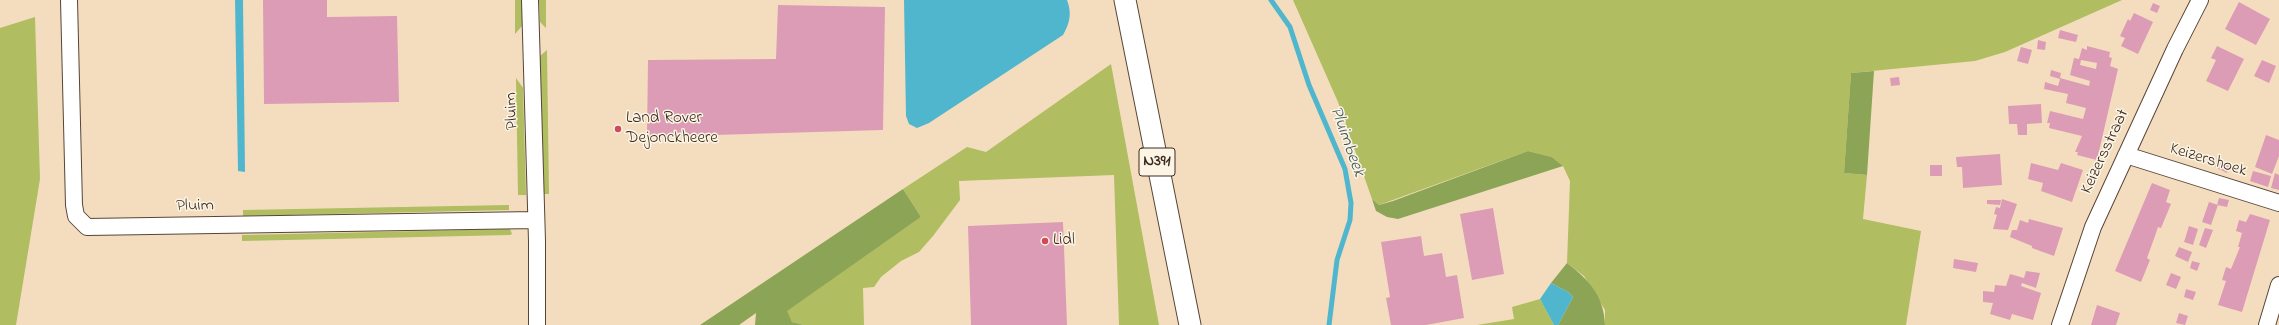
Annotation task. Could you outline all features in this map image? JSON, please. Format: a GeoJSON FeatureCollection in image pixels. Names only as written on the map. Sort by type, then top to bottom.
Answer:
{"type":"FeatureCollection","features":[{"type":"Feature","properties":{"kind":"main road","name":"N391"},"geometry":{"type":"LineString","coordinates":[[1125,0],[1190,325]]}},
{"type":"Feature","properties":{"kind":"street","name":"Pluim"},"geometry":{"type":"LineString","coordinates":[[70,0],[74,205],[76,216],[87,227],[535,220]]}},
{"type":"Feature","properties":{"kind":"street","name":"Pluim"},"geometry":{"type":"LineString","coordinates":[[530,0],[537,325]]}},
{"type":"Feature","properties":{"kind":"street","name":"Keizersstraat"},"geometry":{"type":"LineString","coordinates":[[2060,325],[2093,227],[2175,49],[2200,0]]}},
{"type":"Feature","properties":{"kind":"street","name":"Keizershoek"},"geometry":{"type":"LineString","coordinates":[[2126,155],[2279,203]]}},
{"type":"Feature","properties":{"kind":"street"},"geometry":{"type":"LineString","coordinates":[[2268,325],[2279,285]]}},
{"type":"Feature","properties":{"kind":"green space"},"geometry":{"type":"Polygon","coordinates":[[[515,0],[522,0],[522,26],[515,34],[515,0]]]}},
{"type":"Feature","properties":{"kind":"green space"},"geometry":{"type":"Polygon","coordinates":[[[539,0],[546,0],[546,28],[540,22],[539,0]]]}},
{"type":"Feature","properties":{"kind":"green space"},"geometry":{"type":"Polygon","coordinates":[[[1293,0],[2122,0],[2005,52],[1975,61],[1851,73],[1844,173],[1867,175],[1863,219],[1921,231],[1906,325],[1605,325],[1605,310],[1584,276],[1567,263],[1570,181],[1563,166],[1552,157],[1528,151],[1379,205],[1372,199],[1338,102],[1293,0]]]}},
{"type":"Feature","properties":{"kind":"green space"},"geometry":{"type":"Polygon","coordinates":[[[35,17],[40,179],[16,325],[0,325],[0,28],[35,17]]]}},
{"type":"Feature","properties":{"kind":"green space"},"geometry":{"type":"Polygon","coordinates":[[[547,50],[549,194],[543,194],[540,56],[547,50]]]}},
{"type":"Feature","properties":{"kind":"green space"},"geometry":{"type":"Polygon","coordinates":[[[1111,64],[1159,325],[1119,325],[1114,175],[959,181],[960,200],[919,252],[901,261],[881,277],[874,287],[863,288],[864,325],[804,325],[792,322],[786,311],[921,217],[903,189],[967,147],[986,152],[1111,64]]]}},
{"type":"Feature","properties":{"kind":"green space"},"geometry":{"type":"Polygon","coordinates":[[[1874,71],[1867,175],[1844,173],[1851,73],[1874,71]]]}},
{"type":"Feature","properties":{"kind":"green space"},"geometry":{"type":"Polygon","coordinates":[[[516,78],[523,88],[526,195],[518,195],[516,78]]]}},
{"type":"Feature","properties":{"kind":"green space"},"geometry":{"type":"Polygon","coordinates":[[[1528,151],[1552,157],[1563,166],[1398,219],[1387,217],[1376,211],[1372,199],[1379,205],[1393,201],[1528,151]]]}},
{"type":"Feature","properties":{"kind":"green space"},"geometry":{"type":"Polygon","coordinates":[[[903,189],[921,217],[787,311],[792,322],[804,325],[755,325],[756,313],[739,325],[700,325],[903,189]]]}},
{"type":"Feature","properties":{"kind":"green space"},"geometry":{"type":"Polygon","coordinates":[[[509,205],[509,210],[243,216],[243,210],[509,205]]]}},
{"type":"Feature","properties":{"kind":"green space"},"geometry":{"type":"Polygon","coordinates":[[[510,229],[512,234],[510,235],[242,241],[242,235],[510,229]]]}},
{"type":"Feature","properties":{"kind":"green space"},"geometry":{"type":"Polygon","coordinates":[[[1567,263],[1588,282],[1594,290],[1602,305],[1605,325],[1558,325],[1573,297],[1568,292],[1551,283],[1567,263]]]}},
{"type":"Feature","properties":{"kind":"green space"},"geometry":{"type":"Polygon","coordinates":[[[1540,299],[1554,325],[1477,325],[1514,319],[1512,307],[1540,299]]]}},
{"type":"Feature","properties":{"kind":"water"},"geometry":{"type":"Polygon","coordinates":[[[235,0],[243,0],[245,172],[238,171],[235,0]]]}},
{"type":"Feature","properties":{"kind":"water"},"geometry":{"type":"Polygon","coordinates":[[[904,0],[1067,0],[1070,18],[1063,35],[929,123],[917,128],[909,124],[906,116],[904,0]]]}},
{"type":"Feature","properties":{"kind":"water"},"geometry":{"type":"Polygon","coordinates":[[[1551,283],[1568,292],[1573,297],[1558,325],[1554,325],[1540,299],[1551,283]]]}},
{"type":"Feature","properties":{"kind":"building"},"geometry":{"type":"Polygon","coordinates":[[[263,0],[327,0],[327,17],[397,16],[399,102],[264,104],[263,0]]]}},
{"type":"Feature","properties":{"kind":"building"},"geometry":{"type":"Polygon","coordinates":[[[2239,2],[2270,19],[2256,45],[2225,29],[2239,2]]]}},
{"type":"Feature","properties":{"kind":"building"},"geometry":{"type":"Polygon","coordinates":[[[2153,3],[2160,6],[2157,13],[2150,10],[2153,3]]]}},
{"type":"Feature","properties":{"kind":"building"},"geometry":{"type":"Polygon","coordinates":[[[778,5],[885,7],[883,130],[647,137],[648,60],[776,59],[778,5]]]}},
{"type":"Feature","properties":{"kind":"building"},"geometry":{"type":"Polygon","coordinates":[[[2134,13],[2153,22],[2138,54],[2121,46],[2125,38],[2120,36],[2128,19],[2130,21],[2134,13]]]}},
{"type":"Feature","properties":{"kind":"building"},"geometry":{"type":"Polygon","coordinates":[[[2060,30],[2078,35],[2076,42],[2058,38],[2060,30]]]}},
{"type":"Feature","properties":{"kind":"building"},"geometry":{"type":"Polygon","coordinates":[[[2038,40],[2046,42],[2045,50],[2037,49],[2038,40]]]}},
{"type":"Feature","properties":{"kind":"building"},"geometry":{"type":"Polygon","coordinates":[[[2087,46],[2110,52],[2109,57],[2112,58],[2110,66],[2118,69],[2097,160],[2077,155],[2078,152],[2075,152],[2082,136],[2049,128],[2050,123],[2047,123],[2050,111],[2083,119],[2086,108],[2066,103],[2068,94],[2044,89],[2045,82],[2058,86],[2060,79],[2050,76],[2051,70],[2061,73],[2060,78],[2089,86],[2090,81],[2070,75],[2074,58],[2079,59],[2082,48],[2087,50],[2087,46]],[[2081,60],[2080,65],[2096,69],[2097,63],[2081,60]]]}},
{"type":"Feature","properties":{"kind":"building"},"geometry":{"type":"Polygon","coordinates":[[[2217,46],[2244,59],[2228,91],[2206,81],[2216,60],[2211,58],[2217,46]]]}},
{"type":"Feature","properties":{"kind":"building"},"geometry":{"type":"Polygon","coordinates":[[[2021,47],[2032,50],[2028,64],[2017,61],[2021,47]]]}},
{"type":"Feature","properties":{"kind":"building"},"geometry":{"type":"Polygon","coordinates":[[[2262,60],[2276,66],[2269,83],[2254,76],[2262,60]]]}},
{"type":"Feature","properties":{"kind":"building"},"geometry":{"type":"Polygon","coordinates":[[[1899,77],[1900,85],[1891,86],[1890,78],[1899,77]]]}},
{"type":"Feature","properties":{"kind":"building"},"geometry":{"type":"Polygon","coordinates":[[[2041,104],[2042,123],[2027,124],[2027,135],[2018,135],[2017,124],[2009,124],[2008,106],[2041,104]]]}},
{"type":"Feature","properties":{"kind":"building"},"geometry":{"type":"Polygon","coordinates":[[[2266,135],[2279,140],[2279,156],[2272,174],[2255,167],[2266,135]]]}},
{"type":"Feature","properties":{"kind":"building"},"geometry":{"type":"Polygon","coordinates":[[[2000,154],[2002,185],[1963,188],[1962,167],[1957,167],[1956,157],[2000,154]]]}},
{"type":"Feature","properties":{"kind":"building"},"geometry":{"type":"Polygon","coordinates":[[[2217,160],[2230,164],[2227,173],[2215,167],[2217,160]]]}},
{"type":"Feature","properties":{"kind":"building"},"geometry":{"type":"Polygon","coordinates":[[[2031,163],[2058,170],[2061,163],[2083,170],[2072,202],[2041,191],[2043,183],[2028,179],[2031,163]]]}},
{"type":"Feature","properties":{"kind":"building"},"geometry":{"type":"Polygon","coordinates":[[[1930,165],[1942,165],[1942,176],[1930,176],[1930,165]]]}},
{"type":"Feature","properties":{"kind":"building"},"geometry":{"type":"Polygon","coordinates":[[[2253,171],[2271,176],[2268,187],[2250,181],[2253,171]]]}},
{"type":"Feature","properties":{"kind":"building"},"geometry":{"type":"Polygon","coordinates":[[[2275,173],[2279,175],[2279,190],[2271,188],[2275,173]]]}},
{"type":"Feature","properties":{"kind":"building"},"geometry":{"type":"Polygon","coordinates":[[[2152,183],[2170,190],[2166,202],[2171,204],[2161,228],[2158,227],[2147,258],[2150,260],[2141,282],[2115,271],[2152,183]]]}},
{"type":"Feature","properties":{"kind":"building"},"geometry":{"type":"Polygon","coordinates":[[[2219,198],[2229,200],[2227,207],[2217,205],[2219,198]]]}},
{"type":"Feature","properties":{"kind":"building"},"geometry":{"type":"Polygon","coordinates":[[[2002,199],[2017,204],[2008,230],[1993,229],[1997,215],[1994,214],[1996,207],[2000,208],[2002,199]]]}},
{"type":"Feature","properties":{"kind":"building"},"geometry":{"type":"Polygon","coordinates":[[[1987,200],[2001,200],[2000,205],[1987,204],[1987,200]]]}},
{"type":"Feature","properties":{"kind":"building"},"geometry":{"type":"Polygon","coordinates":[[[2209,202],[2218,205],[2211,225],[2202,222],[2209,202]]]}},
{"type":"Feature","properties":{"kind":"building"},"geometry":{"type":"Polygon","coordinates":[[[1493,208],[1504,274],[1472,280],[1460,214],[1493,208]]]}},
{"type":"Feature","properties":{"kind":"building"},"geometry":{"type":"Polygon","coordinates":[[[2250,214],[2270,220],[2242,312],[2218,305],[2226,281],[2222,280],[2226,267],[2231,269],[2240,247],[2238,247],[2242,233],[2236,231],[2239,220],[2246,222],[2250,214]]]}},
{"type":"Feature","properties":{"kind":"building"},"geometry":{"type":"Polygon","coordinates":[[[2029,219],[2063,228],[2054,256],[2032,248],[2032,246],[2010,237],[2012,230],[2017,230],[2020,220],[2028,223],[2029,219]]]}},
{"type":"Feature","properties":{"kind":"building"},"geometry":{"type":"Polygon","coordinates":[[[1063,222],[1067,325],[971,325],[968,226],[1063,222]]]}},
{"type":"Feature","properties":{"kind":"building"},"geometry":{"type":"Polygon","coordinates":[[[2189,226],[2198,229],[2193,245],[2184,242],[2189,226]]]}},
{"type":"Feature","properties":{"kind":"building"},"geometry":{"type":"Polygon","coordinates":[[[2205,228],[2213,230],[2206,248],[2199,245],[2205,228]]]}},
{"type":"Feature","properties":{"kind":"building"},"geometry":{"type":"Polygon","coordinates":[[[1421,236],[1424,256],[1442,253],[1446,277],[1457,275],[1464,318],[1426,325],[1391,325],[1386,298],[1390,297],[1381,242],[1421,236]]]}},
{"type":"Feature","properties":{"kind":"building"},"geometry":{"type":"Polygon","coordinates":[[[2179,247],[2192,252],[2188,262],[2175,256],[2179,247]]]}},
{"type":"Feature","properties":{"kind":"building"},"geometry":{"type":"Polygon","coordinates":[[[1954,259],[1978,263],[1976,272],[1953,268],[1954,259]]]}},
{"type":"Feature","properties":{"kind":"building"},"geometry":{"type":"Polygon","coordinates":[[[2192,261],[2200,263],[2197,271],[2190,268],[2192,261]]]}},
{"type":"Feature","properties":{"kind":"building"},"geometry":{"type":"Polygon","coordinates":[[[2026,271],[2040,273],[2036,288],[2022,283],[2021,286],[2041,293],[2033,320],[2012,314],[2010,320],[1990,314],[1993,303],[1983,302],[1983,291],[1994,292],[1995,285],[2006,286],[2010,274],[2024,278],[2026,271]]]}},
{"type":"Feature","properties":{"kind":"building"},"geometry":{"type":"Polygon","coordinates":[[[2171,273],[2181,277],[2176,289],[2166,285],[2171,273]]]}},
{"type":"Feature","properties":{"kind":"building"},"geometry":{"type":"Polygon","coordinates":[[[2186,289],[2196,292],[2193,300],[2184,297],[2186,289]]]}},
{"type":"Feature","properties":{"kind":"building"},"geometry":{"type":"Polygon","coordinates":[[[2097,305],[2120,313],[2116,325],[2091,325],[2097,305]]]}},
{"type":"Feature","properties":{"kind":"building"},"geometry":{"type":"Polygon","coordinates":[[[2179,313],[2188,316],[2185,325],[2176,323],[2179,313]]]}},
{"type":"Feature","properties":{"kind":"waterway","name":"Pluimbeek"},"geometry":{"type":"LineString","coordinates":[[1271,0],[1290,27],[1309,85],[1345,169],[1351,203],[1350,220],[1337,260],[1329,325]]}},
{"type":"Feature","properties":{"kind":"place","name":"Land Rover Dejonckheere"},"geometry":{"type":"Point","coordinates":[618,129]}},
{"type":"Feature","properties":{"kind":"place","name":"Lidl"},"geometry":{"type":"Point","coordinates":[1045,241]}}]}
